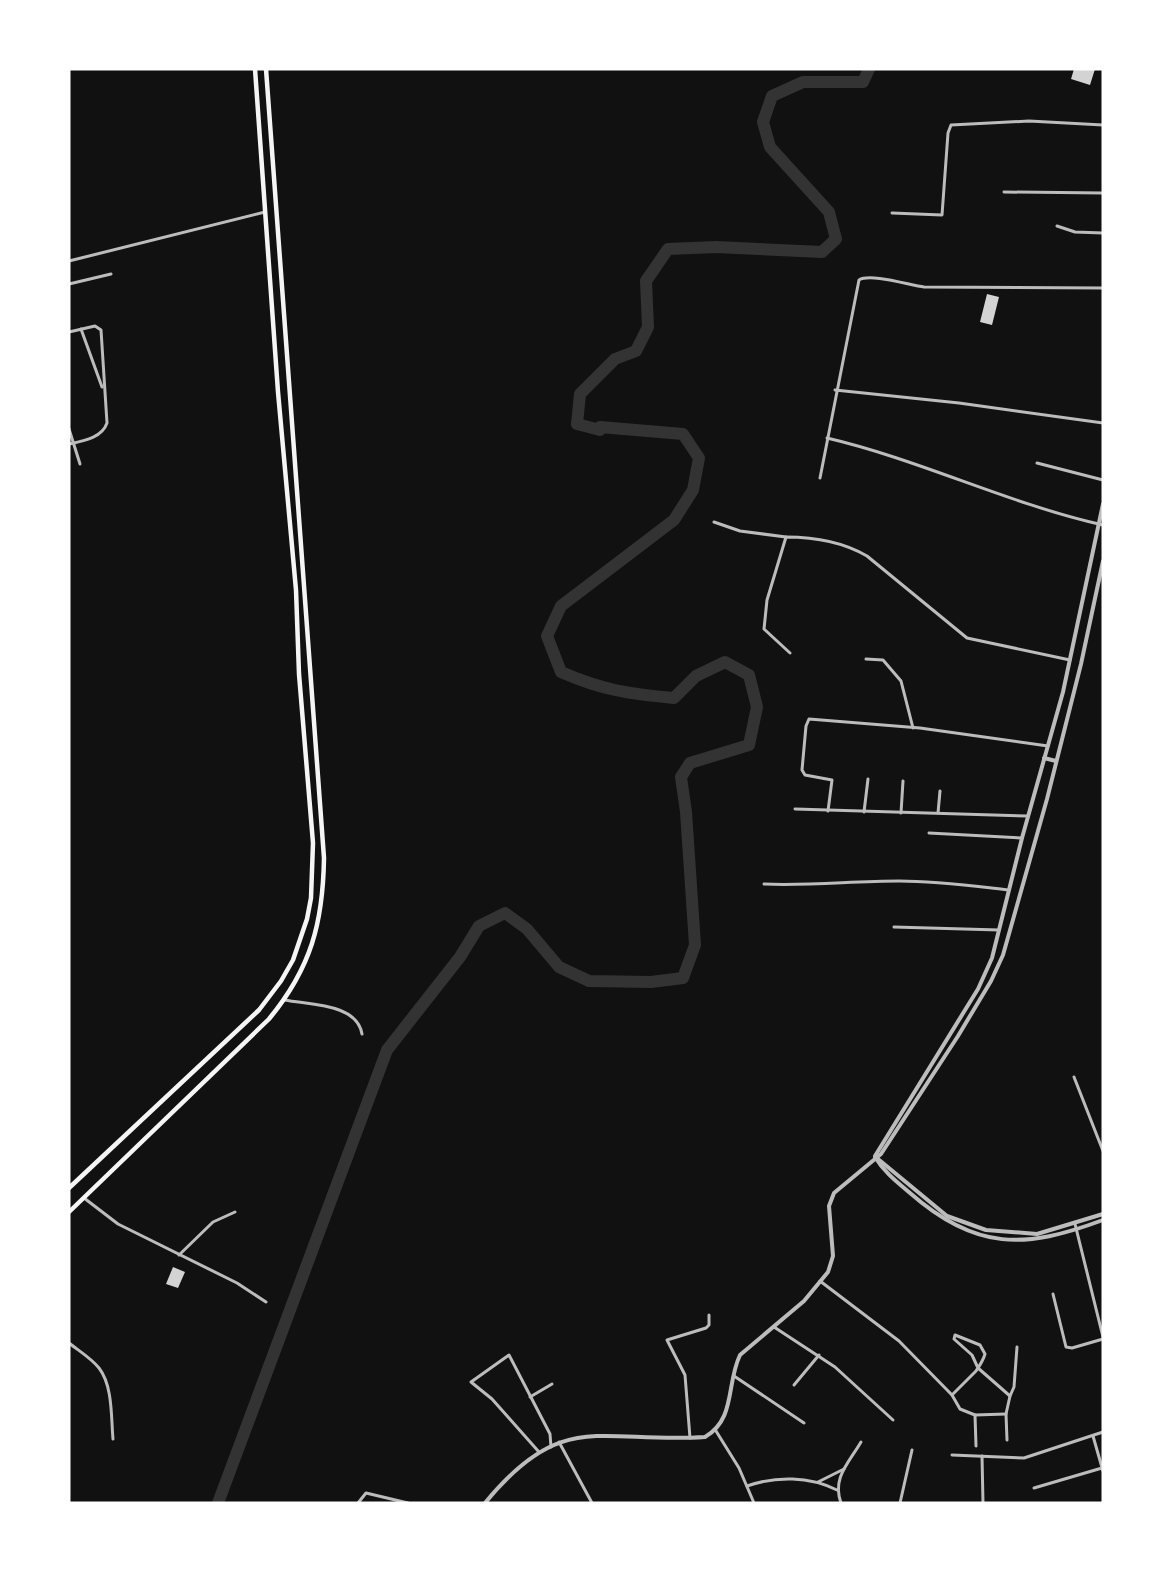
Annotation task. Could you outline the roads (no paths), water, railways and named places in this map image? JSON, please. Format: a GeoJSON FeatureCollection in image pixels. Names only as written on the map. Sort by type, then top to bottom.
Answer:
{"type":"FeatureCollection","features":[{"type":"Feature","properties":{"kind":"main road"},"geometry":{"type":"LineString","coordinates":[[69,1188],[259,1010],[281,981],[293,960],[312,898],[313,843],[299,674],[296,590],[255,69]]}},
{"type":"Feature","properties":{"kind":"main road"},"geometry":{"type":"LineString","coordinates":[[69,1212],[261,1028],[285,999],[301,973],[317,931],[322,907],[324,858],[266,69]]}},
{"type":"Feature","properties":{"kind":"street"},"geometry":{"type":"LineString","coordinates":[[892,213],[939,216],[942,214],[948,133],[951,125],[1029,121],[1103,125]]}},
{"type":"Feature","properties":{"kind":"street"},"geometry":{"type":"LineString","coordinates":[[1004,192],[1103,193]]}},
{"type":"Feature","properties":{"kind":"street"},"geometry":{"type":"LineString","coordinates":[[69,261],[265,212]]}},
{"type":"Feature","properties":{"kind":"street"},"geometry":{"type":"LineString","coordinates":[[1057,226],[1075,232],[1103,233]]}},
{"type":"Feature","properties":{"kind":"street"},"geometry":{"type":"LineString","coordinates":[[69,284],[111,274]]}},
{"type":"Feature","properties":{"kind":"street"},"geometry":{"type":"LineString","coordinates":[[820,478],[857,284],[864,276],[924,287],[1103,288]]}},
{"type":"Feature","properties":{"kind":"street"},"geometry":{"type":"LineString","coordinates":[[69,332],[95,326],[101,330],[107,423],[102,432],[70,443]]}},
{"type":"Feature","properties":{"kind":"street"},"geometry":{"type":"LineString","coordinates":[[81,330],[104,390]]}},
{"type":"Feature","properties":{"kind":"street"},"geometry":{"type":"LineString","coordinates":[[835,390],[959,403],[1103,423]]}},
{"type":"Feature","properties":{"kind":"street"},"geometry":{"type":"LineString","coordinates":[[69,429],[70,443],[80,464]]}},
{"type":"Feature","properties":{"kind":"street"},"geometry":{"type":"LineString","coordinates":[[826,438],[977,485],[1057,514],[1101,524]]}},
{"type":"Feature","properties":{"kind":"street"},"geometry":{"type":"LineString","coordinates":[[1037,463],[1103,480]]}},
{"type":"Feature","properties":{"kind":"street"},"geometry":{"type":"LineString","coordinates":[[875,1157],[978,989],[992,958],[1022,838],[1063,692],[1101,524],[1103,504]]}},
{"type":"Feature","properties":{"kind":"street"},"geometry":{"type":"LineString","coordinates":[[714,522],[740,531],[826,541],[856,550],[967,638],[1070,660]]}},
{"type":"Feature","properties":{"kind":"street"},"geometry":{"type":"LineString","coordinates":[[786,537],[766,600],[764,625],[768,634],[790,653]]}},
{"type":"Feature","properties":{"kind":"street"},"geometry":{"type":"LineString","coordinates":[[485,1503],[503,1482],[539,1452],[559,1442],[606,1434],[705,1437],[716,1431],[728,1406],[740,1355],[804,1301],[832,1264],[829,1229],[831,1199],[838,1189],[881,1154],[958,1036],[1003,955],[1020,903],[1073,694],[1103,561]]}},
{"type":"Feature","properties":{"kind":"street"},"geometry":{"type":"LineString","coordinates":[[866,659],[883,660],[902,681],[913,728]]}},
{"type":"Feature","properties":{"kind":"street"},"geometry":{"type":"LineString","coordinates":[[1063,692],[1073,694]]}},
{"type":"Feature","properties":{"kind":"street"},"geometry":{"type":"LineString","coordinates":[[828,811],[832,780],[805,775],[802,770],[806,726],[809,719],[913,728],[1048,746]]}},
{"type":"Feature","properties":{"kind":"street"},"geometry":{"type":"LineString","coordinates":[[1044,758],[1056,761]]}},
{"type":"Feature","properties":{"kind":"street"},"geometry":{"type":"LineString","coordinates":[[864,812],[868,779]]}},
{"type":"Feature","properties":{"kind":"street"},"geometry":{"type":"LineString","coordinates":[[901,813],[903,781]]}},
{"type":"Feature","properties":{"kind":"street"},"geometry":{"type":"LineString","coordinates":[[938,813],[940,791]]}},
{"type":"Feature","properties":{"kind":"street"},"geometry":{"type":"LineString","coordinates":[[795,809],[1028,816]]}},
{"type":"Feature","properties":{"kind":"street"},"geometry":{"type":"LineString","coordinates":[[929,833],[1022,838]]}},
{"type":"Feature","properties":{"kind":"street"},"geometry":{"type":"LineString","coordinates":[[765,884],[806,886],[838,882],[902,881],[1009,890]]}},
{"type":"Feature","properties":{"kind":"street"},"geometry":{"type":"LineString","coordinates":[[894,927],[1000,930]]}},
{"type":"Feature","properties":{"kind":"street"},"geometry":{"type":"LineString","coordinates":[[285,999],[338,1010],[358,1023],[362,1034]]}},
{"type":"Feature","properties":{"kind":"street"},"geometry":{"type":"LineString","coordinates":[[1074,1077],[1103,1151]]}},
{"type":"Feature","properties":{"kind":"street"},"geometry":{"type":"LineString","coordinates":[[875,1157],[947,1216],[986,1230],[1025,1235],[1053,1231],[1103,1214]]}},
{"type":"Feature","properties":{"kind":"street"},"geometry":{"type":"LineString","coordinates":[[875,1157],[886,1173],[926,1207],[964,1230],[1013,1241],[1043,1240],[1103,1220]]}},
{"type":"Feature","properties":{"kind":"street"},"geometry":{"type":"LineString","coordinates":[[84,1198],[118,1224],[237,1283],[266,1302]]}},
{"type":"Feature","properties":{"kind":"street"},"geometry":{"type":"LineString","coordinates":[[179,1255],[213,1222],[235,1212]]}},
{"type":"Feature","properties":{"kind":"street"},"geometry":{"type":"LineString","coordinates":[[1053,1294],[1066,1347],[1071,1348],[1103,1338],[1075,1224]]}},
{"type":"Feature","properties":{"kind":"street"},"geometry":{"type":"LineString","coordinates":[[820,1281],[890,1333],[952,1395],[953,1402],[960,1409],[975,1415],[1006,1414]]}},
{"type":"Feature","properties":{"kind":"street"},"geometry":{"type":"LineString","coordinates":[[690,1438],[685,1375],[667,1340],[706,1328],[709,1325],[709,1315]]}},
{"type":"Feature","properties":{"kind":"street"},"geometry":{"type":"LineString","coordinates":[[774,1327],[819,1355],[893,1420]]}},
{"type":"Feature","properties":{"kind":"street"},"geometry":{"type":"LineString","coordinates":[[952,1395],[978,1368],[985,1354],[980,1345],[956,1335],[954,1339],[972,1355],[978,1368],[1010,1396]]}},
{"type":"Feature","properties":{"kind":"street"},"geometry":{"type":"LineString","coordinates":[[69,1343],[95,1364],[104,1375],[113,1439]]}},
{"type":"Feature","properties":{"kind":"street"},"geometry":{"type":"LineString","coordinates":[[1007,1440],[1006,1414],[1014,1387],[1017,1347]]}},
{"type":"Feature","properties":{"kind":"street"},"geometry":{"type":"LineString","coordinates":[[539,1452],[492,1399],[471,1382],[509,1355],[550,1434],[551,1447]]}},
{"type":"Feature","properties":{"kind":"street"},"geometry":{"type":"LineString","coordinates":[[794,1385],[819,1355]]}},
{"type":"Feature","properties":{"kind":"street"},"geometry":{"type":"LineString","coordinates":[[734,1376],[804,1424]]}},
{"type":"Feature","properties":{"kind":"street"},"geometry":{"type":"LineString","coordinates":[[530,1397],[552,1384]]}},
{"type":"Feature","properties":{"kind":"street"},"geometry":{"type":"LineString","coordinates":[[975,1415],[976,1446]]}},
{"type":"Feature","properties":{"kind":"street"},"geometry":{"type":"LineString","coordinates":[[716,1431],[754,1503]]}},
{"type":"Feature","properties":{"kind":"street"},"geometry":{"type":"LineString","coordinates":[[952,1455],[1024,1458],[1103,1432]]}},
{"type":"Feature","properties":{"kind":"street"},"geometry":{"type":"LineString","coordinates":[[1034,1488],[1103,1470],[1093,1436]]}},
{"type":"Feature","properties":{"kind":"street"},"geometry":{"type":"LineString","coordinates":[[559,1442],[592,1503]]}},
{"type":"Feature","properties":{"kind":"street"},"geometry":{"type":"LineString","coordinates":[[841,1503],[837,1483],[861,1442]]}},
{"type":"Feature","properties":{"kind":"street"},"geometry":{"type":"LineString","coordinates":[[900,1503],[912,1450]]}},
{"type":"Feature","properties":{"kind":"street"},"geometry":{"type":"LineString","coordinates":[[982,1456],[983,1503]]}},
{"type":"Feature","properties":{"kind":"street"},"geometry":{"type":"LineString","coordinates":[[818,1482],[846,1469]]}},
{"type":"Feature","properties":{"kind":"street"},"geometry":{"type":"LineString","coordinates":[[747,1486],[772,1479],[818,1482],[837,1490]]}},
{"type":"Feature","properties":{"kind":"street"},"geometry":{"type":"LineString","coordinates":[[358,1503],[366,1493],[408,1503]]}},
{"type":"Feature","properties":{"kind":"waterway"},"geometry":{"type":"LineString","coordinates":[[218,1503],[387,1050],[460,957],[479,926],[505,913],[527,929],[559,967],[589,981],[651,982],[683,978],[695,945],[686,812],[681,777],[690,763],[749,745],[757,707],[749,675],[725,662],[696,676],[674,698],[616,690],[561,672],[547,636],[561,606],[674,520],[693,490],[699,458],[683,434],[600,427],[600,430],[577,424],[580,394],[615,359],[636,351],[648,327],[646,281],[668,249],[716,247],[822,252],[836,239],[829,212],[770,147],[763,122],[772,96],[803,82],[863,82],[869,69]]}}]}
